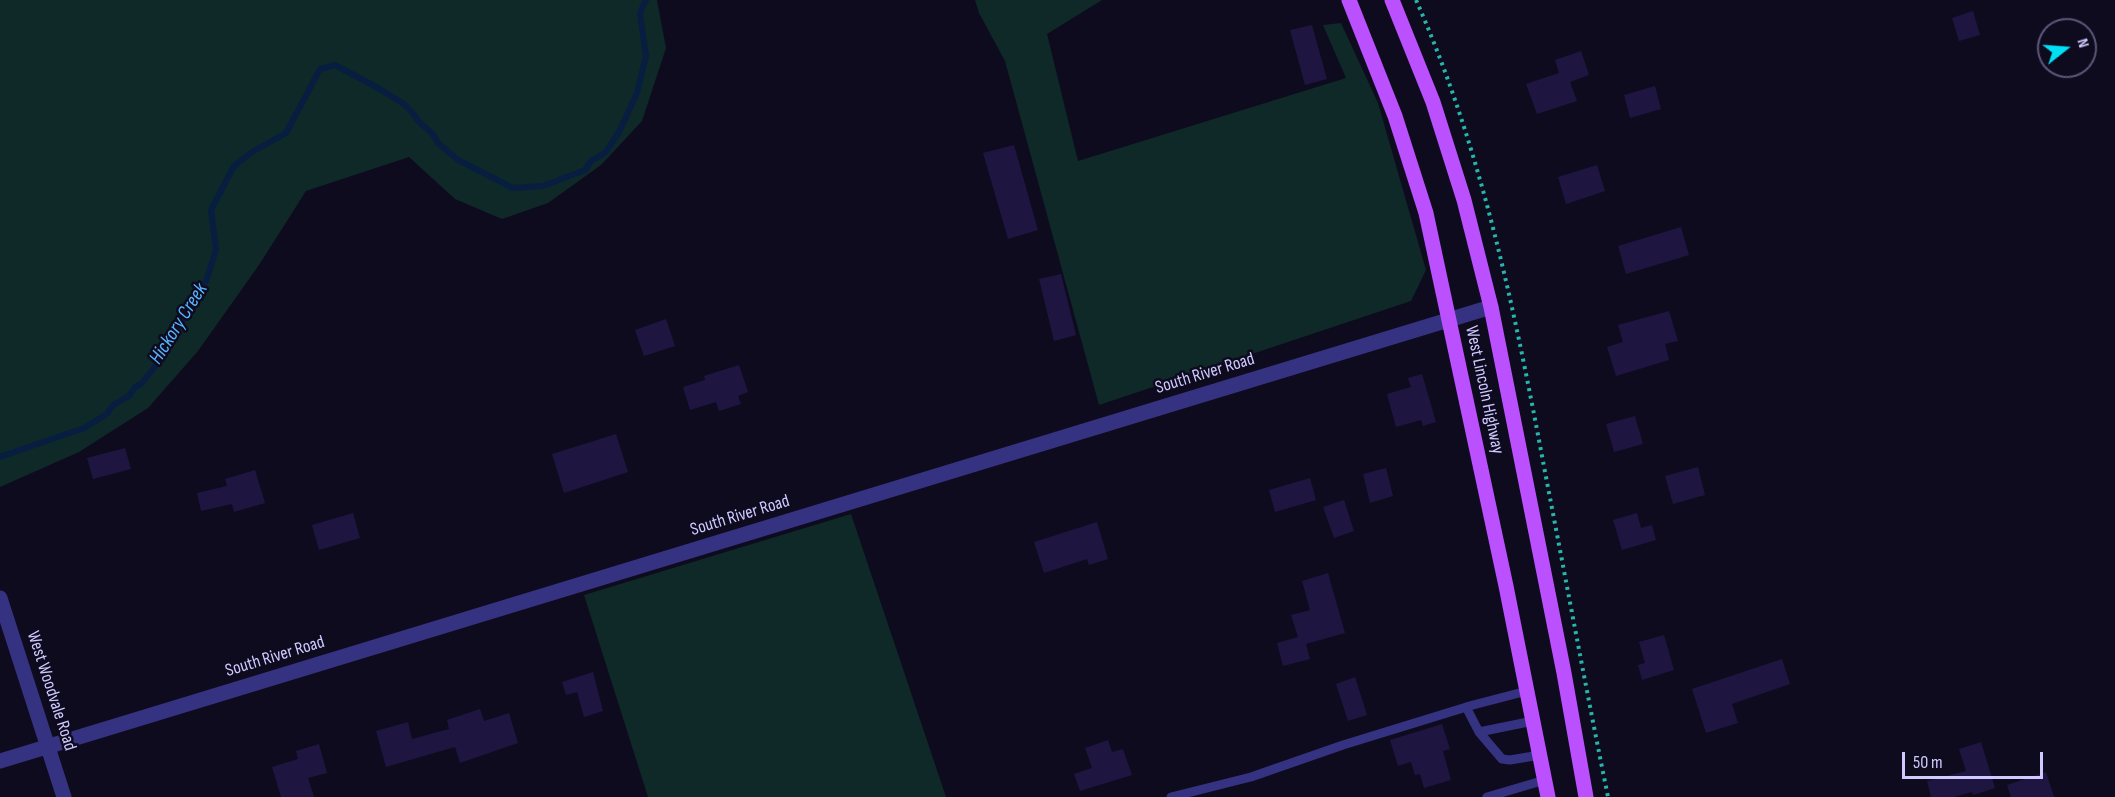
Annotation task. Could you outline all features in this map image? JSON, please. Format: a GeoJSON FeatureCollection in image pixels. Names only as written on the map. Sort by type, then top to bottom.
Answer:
{"type":"FeatureCollection","features":[{"type":"Feature","properties":{"kind":"main road","name":"West Lincoln Highway"},"geometry":{"type":"LineString","coordinates":[[1348,0],[1395,116],[1426,213],[1548,797]]}},
{"type":"Feature","properties":{"kind":"main road","name":"West Lincoln Highway"},"geometry":{"type":"LineString","coordinates":[[1392,0],[1433,102],[1464,200],[1491,307],[1564,673],[1586,797]]}},
{"type":"Feature","properties":{"kind":"street","name":"South River Road"},"geometry":{"type":"LineString","coordinates":[[0,761],[1491,307]]}},
{"type":"Feature","properties":{"kind":"street","name":"West Woodvale Road"},"geometry":{"type":"LineString","coordinates":[[0,598],[64,797]]}},
{"type":"Feature","properties":{"kind":"lane"},"geometry":{"type":"LineString","coordinates":[[1171,797],[1251,777],[1343,745],[1466,707],[1527,691]]}},
{"type":"Feature","properties":{"kind":"lane"},"geometry":{"type":"LineString","coordinates":[[1466,707],[1479,732],[1502,759],[1510,760],[1540,755]]}},
{"type":"Feature","properties":{"kind":"lane"},"geometry":{"type":"LineString","coordinates":[[1479,732],[1533,721]]}},
{"type":"Feature","properties":{"kind":"lane"},"geometry":{"type":"LineString","coordinates":[[1487,797],[1545,780]]}},
{"type":"Feature","properties":{"kind":"green space"},"geometry":{"type":"Polygon","coordinates":[[[0,0],[657,0],[666,48],[642,121],[601,165],[548,203],[502,219],[455,199],[409,157],[306,191],[259,265],[198,351],[148,408],[79,452],[0,487],[0,0]]]}},
{"type":"Feature","properties":{"kind":"green space"},"geometry":{"type":"Polygon","coordinates":[[[975,0],[1102,0],[1047,34],[1078,161],[1346,78],[1323,25],[1341,23],[1378,103],[1426,270],[1411,301],[1099,405],[1005,61],[979,13],[975,0]]]}},
{"type":"Feature","properties":{"kind":"green space"},"geometry":{"type":"Polygon","coordinates":[[[851,514],[946,797],[648,797],[584,595],[851,514]]]}},
{"type":"Feature","properties":{"kind":"building"},"geometry":{"type":"Polygon","coordinates":[[[1973,11],[1980,35],[1959,41],[1952,18],[1973,11]]]}},
{"type":"Feature","properties":{"kind":"building"},"geometry":{"type":"Polygon","coordinates":[[[1312,25],[1327,79],[1305,85],[1290,30],[1312,25]]]}},
{"type":"Feature","properties":{"kind":"building"},"geometry":{"type":"Polygon","coordinates":[[[1581,51],[1589,75],[1570,82],[1577,101],[1537,114],[1526,84],[1559,73],[1555,60],[1581,51]]]}},
{"type":"Feature","properties":{"kind":"building"},"geometry":{"type":"Polygon","coordinates":[[[1655,86],[1661,109],[1630,118],[1624,95],[1655,86]]]}},
{"type":"Feature","properties":{"kind":"building"},"geometry":{"type":"Polygon","coordinates":[[[1014,145],[1038,230],[1008,239],[983,153],[1014,145]]]}},
{"type":"Feature","properties":{"kind":"building"},"geometry":{"type":"Polygon","coordinates":[[[1597,165],[1605,191],[1566,204],[1558,177],[1597,165]]]}},
{"type":"Feature","properties":{"kind":"building"},"geometry":{"type":"Polygon","coordinates":[[[1681,227],[1689,255],[1626,274],[1618,246],[1681,227]]]}},
{"type":"Feature","properties":{"kind":"building"},"geometry":{"type":"Polygon","coordinates":[[[1061,274],[1076,335],[1054,341],[1039,279],[1061,274]]]}},
{"type":"Feature","properties":{"kind":"building"},"geometry":{"type":"Polygon","coordinates":[[[1669,311],[1678,341],[1665,344],[1669,360],[1616,376],[1607,347],[1623,342],[1618,325],[1669,311]]]}},
{"type":"Feature","properties":{"kind":"building"},"geometry":{"type":"Polygon","coordinates":[[[666,319],[675,346],[644,356],[635,330],[666,319]]]}},
{"type":"Feature","properties":{"kind":"building"},"geometry":{"type":"Polygon","coordinates":[[[739,365],[748,392],[738,396],[741,404],[719,411],[716,402],[690,410],[683,387],[705,380],[704,376],[739,365]]]}},
{"type":"Feature","properties":{"kind":"building"},"geometry":{"type":"Polygon","coordinates":[[[1422,374],[1436,422],[1423,426],[1421,420],[1396,427],[1387,394],[1411,387],[1408,378],[1422,374]]]}},
{"type":"Feature","properties":{"kind":"building"},"geometry":{"type":"Polygon","coordinates":[[[1635,416],[1643,444],[1614,452],[1606,424],[1635,416]]]}},
{"type":"Feature","properties":{"kind":"building"},"geometry":{"type":"Polygon","coordinates":[[[616,434],[628,472],[564,493],[552,454],[616,434]]]}},
{"type":"Feature","properties":{"kind":"building"},"geometry":{"type":"Polygon","coordinates":[[[125,448],[131,469],[93,479],[87,458],[125,448]]]}},
{"type":"Feature","properties":{"kind":"building"},"geometry":{"type":"Polygon","coordinates":[[[1698,467],[1705,495],[1673,504],[1665,476],[1698,467]]]}},
{"type":"Feature","properties":{"kind":"building"},"geometry":{"type":"Polygon","coordinates":[[[1386,468],[1393,496],[1370,503],[1363,474],[1386,468]]]}},
{"type":"Feature","properties":{"kind":"building"},"geometry":{"type":"Polygon","coordinates":[[[255,470],[265,503],[234,512],[232,504],[201,511],[197,493],[227,486],[225,479],[255,470]]]}},
{"type":"Feature","properties":{"kind":"building"},"geometry":{"type":"Polygon","coordinates":[[[1310,478],[1316,500],[1275,512],[1269,490],[1310,478]]]}},
{"type":"Feature","properties":{"kind":"building"},"geometry":{"type":"Polygon","coordinates":[[[1344,500],[1354,531],[1334,538],[1323,507],[1344,500]]]}},
{"type":"Feature","properties":{"kind":"building"},"geometry":{"type":"Polygon","coordinates":[[[353,513],[360,538],[319,550],[312,525],[353,513]]]}},
{"type":"Feature","properties":{"kind":"building"},"geometry":{"type":"Polygon","coordinates":[[[1637,513],[1641,528],[1652,525],[1656,540],[1622,550],[1613,520],[1637,513]]]}},
{"type":"Feature","properties":{"kind":"building"},"geometry":{"type":"Polygon","coordinates":[[[1097,522],[1108,559],[1089,565],[1087,559],[1044,573],[1034,542],[1097,522]]]}},
{"type":"Feature","properties":{"kind":"building"},"geometry":{"type":"Polygon","coordinates":[[[1328,573],[1345,633],[1306,644],[1310,659],[1283,666],[1277,643],[1298,637],[1291,615],[1310,610],[1302,581],[1328,573]]]}},
{"type":"Feature","properties":{"kind":"building"},"geometry":{"type":"Polygon","coordinates":[[[1664,635],[1674,670],[1642,680],[1638,665],[1645,663],[1639,642],[1664,635]]]}},
{"type":"Feature","properties":{"kind":"building"},"geometry":{"type":"Polygon","coordinates":[[[1782,659],[1790,684],[1732,704],[1738,723],[1706,733],[1692,689],[1782,659]]]}},
{"type":"Feature","properties":{"kind":"building"},"geometry":{"type":"Polygon","coordinates":[[[593,672],[603,711],[584,717],[577,692],[566,695],[562,682],[593,672]]]}},
{"type":"Feature","properties":{"kind":"building"},"geometry":{"type":"Polygon","coordinates":[[[1355,677],[1367,715],[1348,721],[1336,684],[1355,677]]]}},
{"type":"Feature","properties":{"kind":"building"},"geometry":{"type":"Polygon","coordinates":[[[480,709],[484,721],[509,713],[518,743],[460,763],[455,747],[386,767],[376,731],[408,722],[412,739],[449,729],[447,720],[480,709]]]}},
{"type":"Feature","properties":{"kind":"building"},"geometry":{"type":"Polygon","coordinates":[[[1442,724],[1450,749],[1443,751],[1451,780],[1424,788],[1420,774],[1415,775],[1411,762],[1398,766],[1390,740],[1442,724]]]}},
{"type":"Feature","properties":{"kind":"building"},"geometry":{"type":"Polygon","coordinates":[[[1108,740],[1112,752],[1123,749],[1132,775],[1080,791],[1074,774],[1092,768],[1085,748],[1108,740]]]}},
{"type":"Feature","properties":{"kind":"building"},"geometry":{"type":"Polygon","coordinates":[[[1981,742],[1995,788],[1973,795],[1972,792],[1954,797],[1931,797],[1927,781],[1966,771],[1959,749],[1981,742]]]}},
{"type":"Feature","properties":{"kind":"building"},"geometry":{"type":"Polygon","coordinates":[[[319,744],[327,773],[308,778],[314,797],[281,797],[272,767],[298,759],[296,751],[319,744]]]}},
{"type":"Feature","properties":{"kind":"building"},"geometry":{"type":"Polygon","coordinates":[[[2046,772],[2054,797],[2011,797],[2007,785],[2046,772]]]}},
{"type":"Feature","properties":{"kind":"waterway","name":"Hickory Creek"},"geometry":{"type":"LineString","coordinates":[[0,457],[84,428],[107,414],[113,405],[129,396],[135,387],[142,383],[157,364],[207,279],[216,249],[211,210],[234,166],[252,152],[286,133],[320,69],[335,65],[404,104],[433,134],[438,143],[458,160],[513,188],[543,186],[585,170],[591,161],[606,152],[619,132],[637,93],[646,56],[640,13],[646,0]]}}]}
